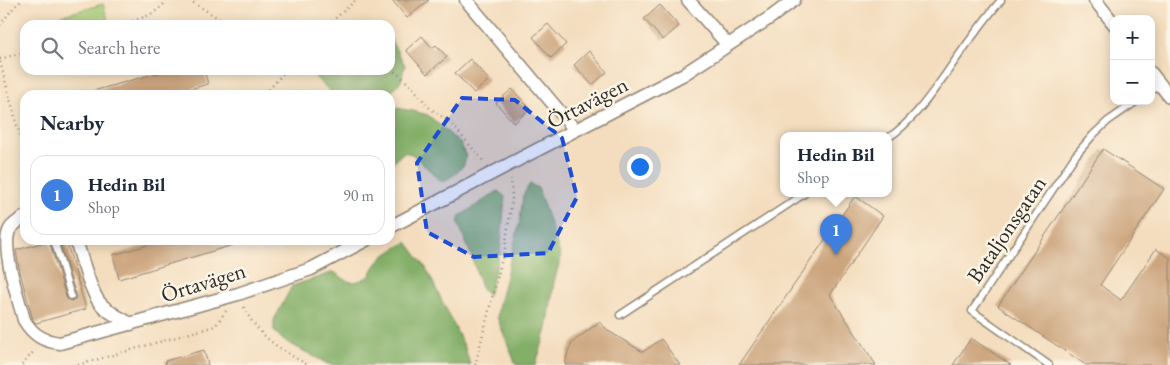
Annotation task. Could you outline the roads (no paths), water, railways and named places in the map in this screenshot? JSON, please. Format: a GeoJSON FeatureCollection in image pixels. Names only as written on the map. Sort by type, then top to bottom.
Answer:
{"type":"FeatureCollection","features":[{"type":"Feature","properties":{"kind":"street"},"geometry":{"type":"LineString","coordinates":[[466,0],[576,130]]}},
{"type":"Feature","properties":{"kind":"street"},"geometry":{"type":"LineString","coordinates":[[688,0],[728,45]]}},
{"type":"Feature","properties":{"kind":"street","name":"Örtavägen"},"geometry":{"type":"LineString","coordinates":[[395,224],[684,74],[794,0]]}},
{"type":"Feature","properties":{"kind":"street"},"geometry":{"type":"LineString","coordinates":[[1095,0],[1110,19]]}},
{"type":"Feature","properties":{"kind":"street"},"geometry":{"type":"LineString","coordinates":[[1156,88],[1170,97]]}},
{"type":"Feature","properties":{"kind":"street","name":"Örtavägen"},"geometry":{"type":"LineString","coordinates":[[20,220],[10,230],[6,241],[7,254],[24,320],[29,328],[38,336],[49,342],[60,343],[238,294],[311,269],[357,245]]}},
{"type":"Feature","properties":{"kind":"street"},"geometry":{"type":"LineString","coordinates":[[78,245],[94,295],[100,304],[111,313],[132,324]]}},
{"type":"Feature","properties":{"kind":"lane"},"geometry":{"type":"LineString","coordinates":[[892,136],[920,109],[984,20],[1001,0]]}},
{"type":"Feature","properties":{"kind":"lane","name":"Bataljonsgatan"},"geometry":{"type":"LineString","coordinates":[[1050,365],[972,311],[1076,156],[1093,135],[1108,121],[1131,105]]}},
{"type":"Feature","properties":{"kind":"lane"},"geometry":{"type":"LineString","coordinates":[[620,315],[799,197]]}},
{"type":"Feature","properties":{"kind":"lane"},"geometry":{"type":"LineString","coordinates":[[56,245],[71,296]]}},
{"type":"Feature","properties":{"kind":"place","name":"Hedin Bil"},"geometry":{"type":"Point","coordinates":[836,255]}}]}
